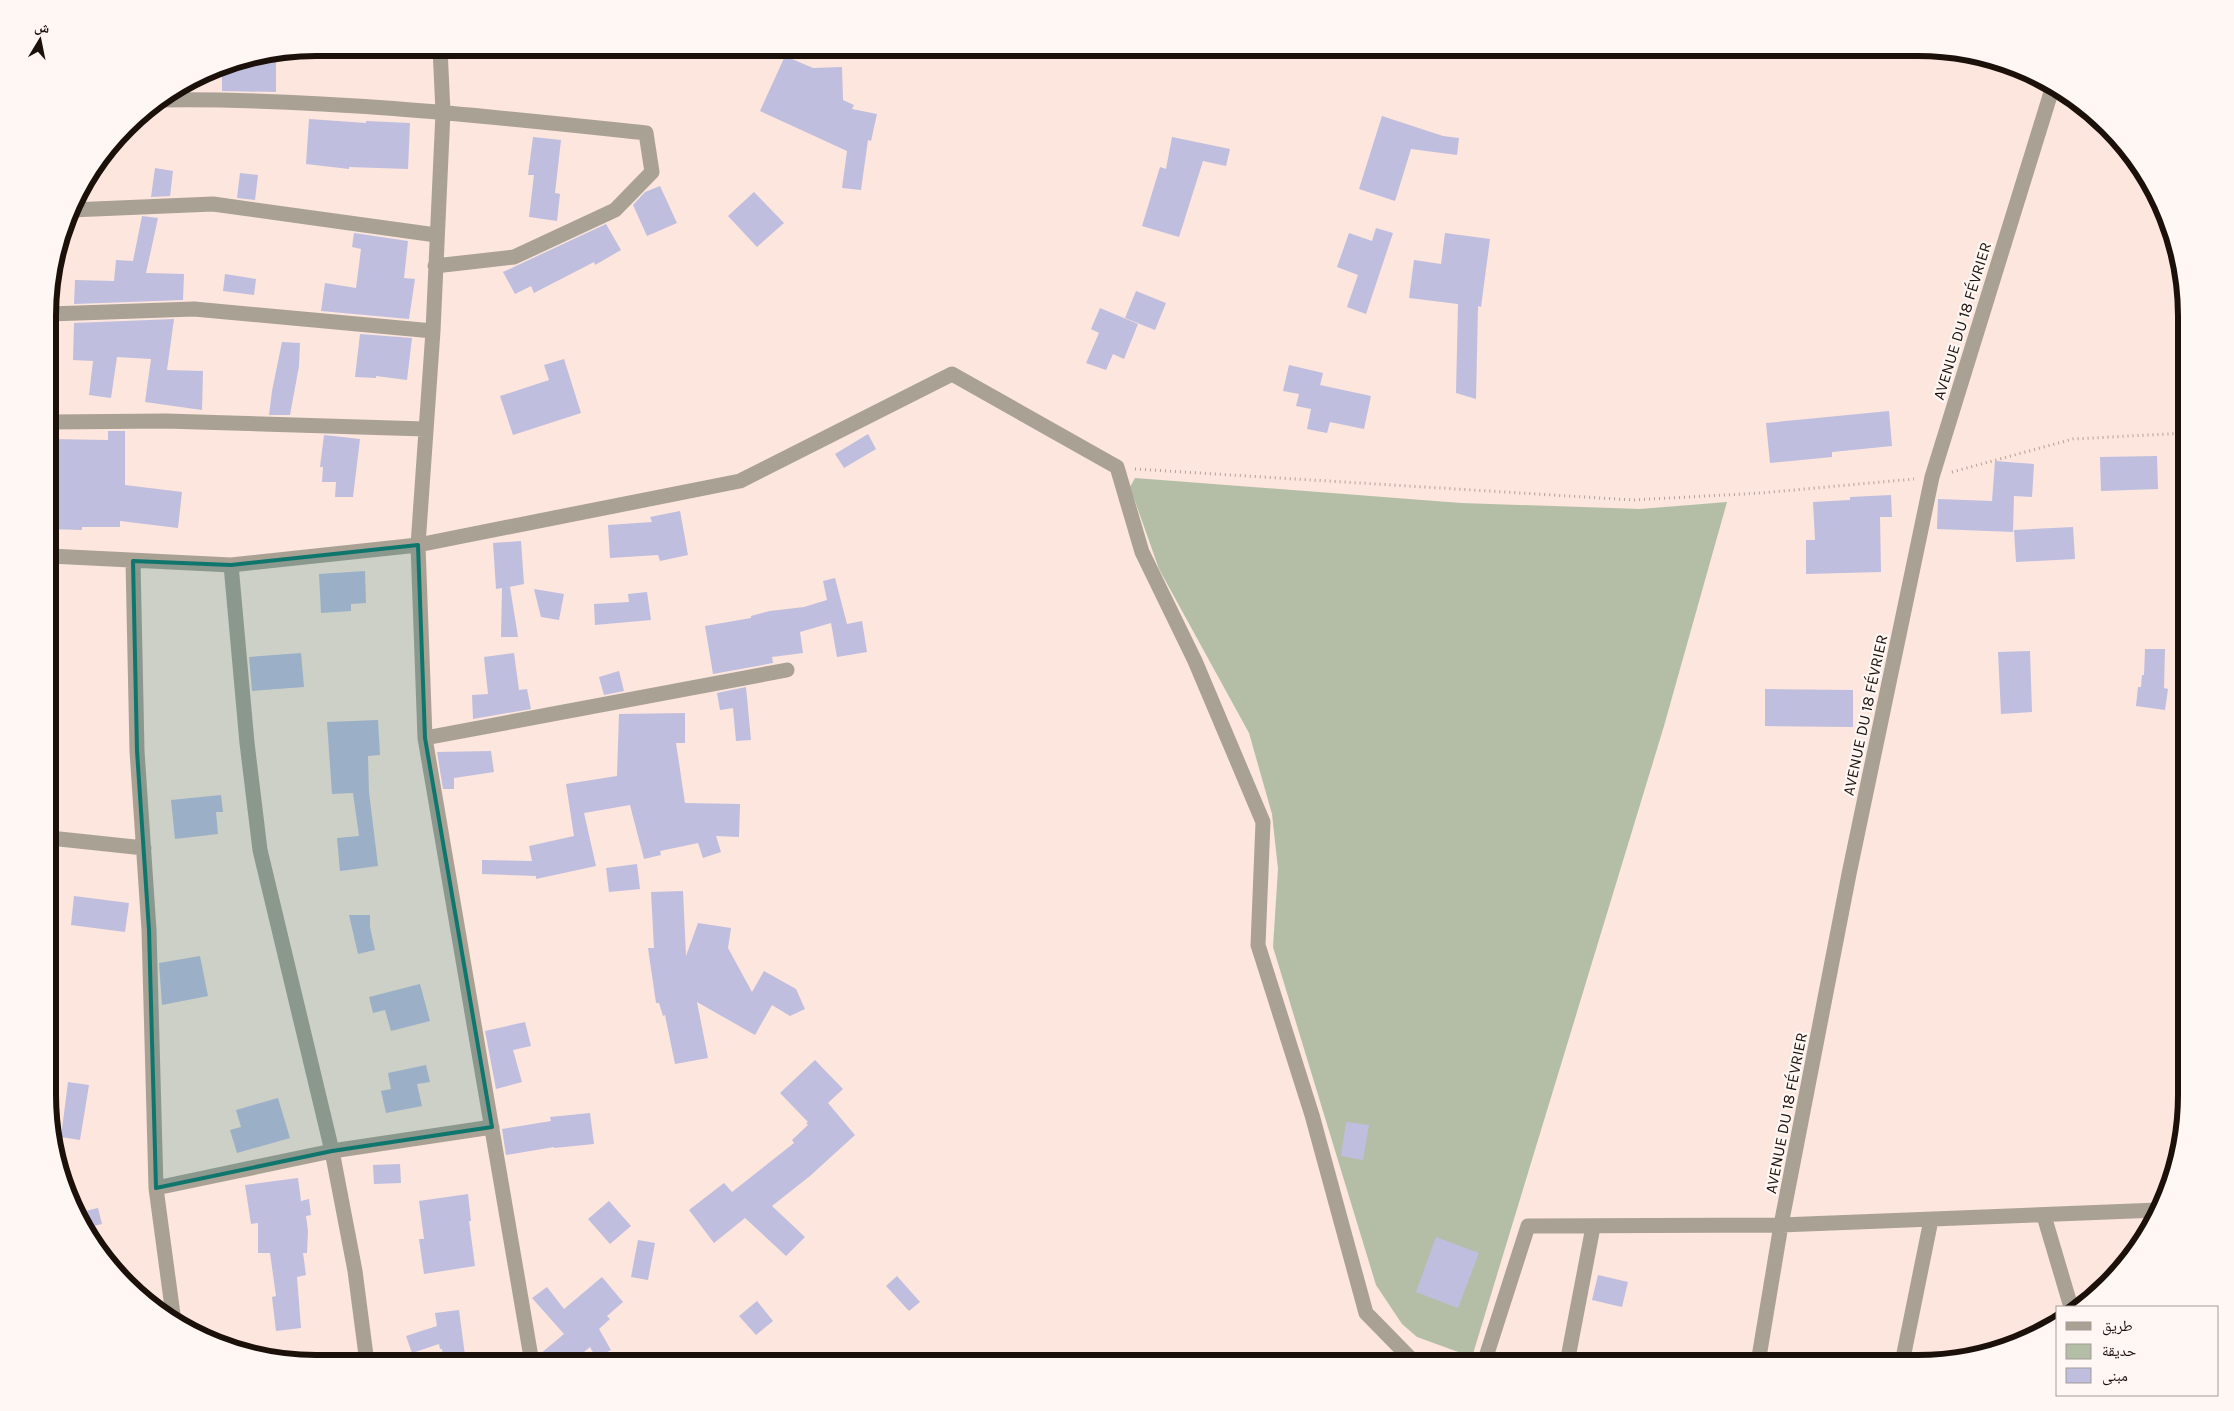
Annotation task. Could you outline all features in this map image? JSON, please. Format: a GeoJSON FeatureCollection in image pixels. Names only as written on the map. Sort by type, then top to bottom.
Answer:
{"type":"FeatureCollection","features":[{"type":"Feature","properties":{"kind":"street"},"geometry":{"type":"LineString","coordinates":[[440,56],[443,112],[433,331],[418,545],[425,738],[531,1355]]}},
{"type":"Feature","properties":{"kind":"street","name":"AVENUE DU 18 FÉVRIER"},"geometry":{"type":"LineString","coordinates":[[1759,1355],[1782,1226],[1850,874],[1932,477],[2051,93]]}},
{"type":"Feature","properties":{"kind":"street"},"geometry":{"type":"LineString","coordinates":[[172,100],[232,99],[443,112],[646,133],[652,172],[615,210],[514,257],[435,266]]}},
{"type":"Feature","properties":{"kind":"street"},"geometry":{"type":"LineString","coordinates":[[79,210],[213,204],[436,235]]}},
{"type":"Feature","properties":{"kind":"street"},"geometry":{"type":"LineString","coordinates":[[56,314],[194,309],[433,331]]}},
{"type":"Feature","properties":{"kind":"street"},"geometry":{"type":"LineString","coordinates":[[56,556],[232,565],[418,545],[740,481],[952,374],[1117,467],[1142,552],[1195,662],[1264,822],[1258,945],[1312,1115],[1366,1313],[1407,1355]]}},
{"type":"Feature","properties":{"kind":"street"},"geometry":{"type":"LineString","coordinates":[[56,422],[166,421],[425,429]]}},
{"type":"Feature","properties":{"kind":"street"},"geometry":{"type":"LineString","coordinates":[[133,561],[137,752],[149,930],[156,1188],[173,1311]]}},
{"type":"Feature","properties":{"kind":"street"},"geometry":{"type":"LineString","coordinates":[[232,565],[247,743],[260,850],[332,1151],[355,1271],[366,1355]]}},
{"type":"Feature","properties":{"kind":"street"},"geometry":{"type":"LineString","coordinates":[[425,738],[787,670]]}},
{"type":"Feature","properties":{"kind":"street"},"geometry":{"type":"LineString","coordinates":[[56,839],[144,848]]}},
{"type":"Feature","properties":{"kind":"street"},"geometry":{"type":"LineString","coordinates":[[156,1188],[332,1151],[492,1127]]}},
{"type":"Feature","properties":{"kind":"street"},"geometry":{"type":"LineString","coordinates":[[1487,1355],[1528,1226],[1782,1226],[2151,1210]]}},
{"type":"Feature","properties":{"kind":"street"},"geometry":{"type":"LineString","coordinates":[[2044,1216],[2070,1305]]}},
{"type":"Feature","properties":{"kind":"street"},"geometry":{"type":"LineString","coordinates":[[1904,1355],[1931,1220]]}},
{"type":"Feature","properties":{"kind":"street"},"geometry":{"type":"LineString","coordinates":[[1568,1355],[1593,1227]]}},
{"type":"Feature","properties":{"kind":"path"},"geometry":{"type":"LineString","coordinates":[[1117,467],[1632,500],[1761,493],[1932,477],[2073,439],[2178,433]]}},
{"type":"Feature","properties":{"kind":"highlighted area"},"geometry":{"type":"Polygon","coordinates":[[[418,545],[425,738],[492,1127],[332,1151],[156,1188],[149,930],[137,751],[133,561],[231,565],[418,545]]]}},
{"type":"Feature","properties":{"kind":"green space"},"geometry":{"type":"Polygon","coordinates":[[[1135,478],[1461,503],[1640,509],[1727,502],[1664,726],[1473,1355],[1466,1355],[1417,1337],[1402,1324],[1376,1285],[1273,947],[1278,869],[1272,814],[1249,733],[1159,569],[1130,487],[1135,478]]]}},
{"type":"Feature","properties":{"kind":"building"},"geometry":{"type":"Polygon","coordinates":[[[785,56],[813,68],[842,67],[843,100],[854,105],[852,109],[877,114],[871,141],[868,140],[861,190],[842,188],[847,151],[760,111],[785,56]]]}},
{"type":"Feature","properties":{"kind":"building"},"geometry":{"type":"Polygon","coordinates":[[[276,59],[276,92],[222,91],[222,74],[276,59]]]}},
{"type":"Feature","properties":{"kind":"building"},"geometry":{"type":"Polygon","coordinates":[[[1382,116],[1443,136],[1459,138],[1457,155],[1411,149],[1395,201],[1359,189],[1382,116]]]}},
{"type":"Feature","properties":{"kind":"building"},"geometry":{"type":"Polygon","coordinates":[[[309,119],[366,123],[366,121],[410,123],[408,169],[349,167],[349,169],[306,164],[309,119]]]}},
{"type":"Feature","properties":{"kind":"building"},"geometry":{"type":"Polygon","coordinates":[[[533,137],[561,140],[555,193],[560,194],[557,221],[529,217],[534,175],[528,175],[533,137]]]}},
{"type":"Feature","properties":{"kind":"building"},"geometry":{"type":"Polygon","coordinates":[[[1172,137],[1230,149],[1226,166],[1203,161],[1179,237],[1142,226],[1160,167],[1166,169],[1172,137]]]}},
{"type":"Feature","properties":{"kind":"building"},"geometry":{"type":"Polygon","coordinates":[[[155,168],[173,171],[170,196],[151,197],[155,168]]]}},
{"type":"Feature","properties":{"kind":"building"},"geometry":{"type":"Polygon","coordinates":[[[240,173],[258,175],[255,200],[237,198],[240,173]]]}},
{"type":"Feature","properties":{"kind":"building"},"geometry":{"type":"Polygon","coordinates":[[[660,186],[677,223],[647,236],[633,205],[645,192],[660,186]]]}},
{"type":"Feature","properties":{"kind":"building"},"geometry":{"type":"Polygon","coordinates":[[[754,192],[784,223],[757,247],[728,216],[754,192]]]}},
{"type":"Feature","properties":{"kind":"building"},"geometry":{"type":"Polygon","coordinates":[[[142,216],[158,218],[146,273],[184,274],[183,300],[74,304],[75,280],[114,281],[116,260],[133,261],[142,216]]]}},
{"type":"Feature","properties":{"kind":"building"},"geometry":{"type":"Polygon","coordinates":[[[606,224],[621,250],[595,265],[594,262],[534,293],[531,286],[515,294],[503,272],[606,224]]]}},
{"type":"Feature","properties":{"kind":"building"},"geometry":{"type":"Polygon","coordinates":[[[1376,228],[1393,233],[1366,314],[1347,307],[1358,275],[1337,267],[1349,233],[1372,241],[1376,228]]]}},
{"type":"Feature","properties":{"kind":"building"},"geometry":{"type":"Polygon","coordinates":[[[354,233],[408,241],[404,278],[415,279],[409,319],[321,311],[325,283],[356,288],[361,249],[352,247],[354,233]]]}},
{"type":"Feature","properties":{"kind":"building"},"geometry":{"type":"Polygon","coordinates":[[[1445,233],[1490,239],[1481,307],[1478,306],[1476,399],[1456,393],[1458,304],[1409,298],[1414,260],[1441,264],[1445,233]]]}},
{"type":"Feature","properties":{"kind":"building"},"geometry":{"type":"Polygon","coordinates":[[[225,274],[256,279],[254,295],[223,291],[225,274]]]}},
{"type":"Feature","properties":{"kind":"building"},"geometry":{"type":"Polygon","coordinates":[[[1136,291],[1166,303],[1155,330],[1125,318],[1136,291]]]}},
{"type":"Feature","properties":{"kind":"building"},"geometry":{"type":"Polygon","coordinates":[[[1100,308],[1138,324],[1124,359],[1113,354],[1106,370],[1086,363],[1099,333],[1091,329],[1100,308]]]}},
{"type":"Feature","properties":{"kind":"building"},"geometry":{"type":"Polygon","coordinates":[[[174,319],[167,370],[203,371],[202,410],[145,402],[151,359],[117,357],[111,398],[89,395],[93,361],[73,360],[74,323],[174,319]]]}},
{"type":"Feature","properties":{"kind":"building"},"geometry":{"type":"Polygon","coordinates":[[[360,334],[412,338],[407,380],[376,376],[376,378],[355,377],[360,334]]]}},
{"type":"Feature","properties":{"kind":"building"},"geometry":{"type":"Polygon","coordinates":[[[282,342],[300,343],[299,366],[290,415],[269,415],[272,391],[282,342]]]}},
{"type":"Feature","properties":{"kind":"building"},"geometry":{"type":"Polygon","coordinates":[[[564,359],[581,413],[513,435],[500,396],[549,380],[544,365],[564,359]]]}},
{"type":"Feature","properties":{"kind":"building"},"geometry":{"type":"Polygon","coordinates":[[[1289,365],[1323,373],[1320,385],[1371,396],[1364,429],[1330,422],[1327,433],[1307,429],[1311,409],[1296,406],[1299,394],[1283,391],[1289,365]]]}},
{"type":"Feature","properties":{"kind":"building"},"geometry":{"type":"Polygon","coordinates":[[[1889,411],[1892,446],[1832,452],[1832,457],[1770,463],[1766,423],[1889,411]]]}},
{"type":"Feature","properties":{"kind":"building"},"geometry":{"type":"Polygon","coordinates":[[[108,431],[125,431],[125,485],[182,492],[178,528],[120,521],[120,527],[82,527],[82,530],[56,529],[56,439],[108,440],[108,431]]]}},
{"type":"Feature","properties":{"kind":"building"},"geometry":{"type":"Polygon","coordinates":[[[868,434],[876,449],[844,468],[835,454],[868,434]]]}},
{"type":"Feature","properties":{"kind":"building"},"geometry":{"type":"Polygon","coordinates":[[[324,435],[360,439],[353,497],[335,497],[336,482],[322,482],[323,467],[320,467],[324,435]]]}},
{"type":"Feature","properties":{"kind":"building"},"geometry":{"type":"Polygon","coordinates":[[[2157,456],[2158,489],[2101,491],[2100,457],[2157,456]]]}},
{"type":"Feature","properties":{"kind":"building"},"geometry":{"type":"Polygon","coordinates":[[[1995,461],[2034,464],[2032,497],[2014,496],[2013,532],[1937,529],[1938,499],[1992,501],[1995,461]]]}},
{"type":"Feature","properties":{"kind":"building"},"geometry":{"type":"Polygon","coordinates":[[[1891,495],[1892,517],[1880,517],[1881,572],[1806,574],[1806,540],[1815,540],[1813,502],[1850,500],[1850,497],[1891,495]]]}},
{"type":"Feature","properties":{"kind":"building"},"geometry":{"type":"Polygon","coordinates":[[[680,511],[688,555],[660,561],[658,555],[610,558],[608,525],[652,522],[650,517],[680,511]]]}},
{"type":"Feature","properties":{"kind":"building"},"geometry":{"type":"Polygon","coordinates":[[[2073,527],[2075,559],[2016,562],[2014,530],[2073,527]]]}},
{"type":"Feature","properties":{"kind":"building"},"geometry":{"type":"Polygon","coordinates":[[[521,541],[524,584],[504,588],[510,587],[518,637],[501,637],[502,588],[496,589],[493,543],[521,541]]]}},
{"type":"Feature","properties":{"kind":"building"},"geometry":{"type":"Polygon","coordinates":[[[365,571],[366,603],[351,604],[351,611],[321,613],[319,574],[365,571]]]}},
{"type":"Feature","properties":{"kind":"building"},"geometry":{"type":"Polygon","coordinates":[[[835,578],[847,624],[862,621],[867,652],[837,657],[831,623],[800,632],[803,653],[772,657],[773,663],[713,674],[705,626],[751,618],[751,616],[770,611],[804,607],[827,600],[823,581],[835,578]]]}},
{"type":"Feature","properties":{"kind":"building"},"geometry":{"type":"Polygon","coordinates":[[[534,589],[564,594],[559,620],[541,617],[534,589]]]}},
{"type":"Feature","properties":{"kind":"building"},"geometry":{"type":"Polygon","coordinates":[[[647,592],[651,620],[595,625],[594,604],[629,602],[628,594],[647,592]]]}},
{"type":"Feature","properties":{"kind":"building"},"geometry":{"type":"Polygon","coordinates":[[[2145,649],[2165,649],[2164,688],[2168,689],[2165,710],[2136,706],[2138,687],[2141,687],[2142,675],[2144,675],[2145,649]]]}},
{"type":"Feature","properties":{"kind":"building"},"geometry":{"type":"Polygon","coordinates":[[[2030,651],[2032,712],[2001,714],[1998,652],[2030,651]]]}},
{"type":"Feature","properties":{"kind":"building"},"geometry":{"type":"Polygon","coordinates":[[[301,653],[304,687],[252,691],[249,657],[301,653]]]}},
{"type":"Feature","properties":{"kind":"building"},"geometry":{"type":"Polygon","coordinates":[[[514,653],[519,690],[527,689],[531,709],[473,719],[472,695],[488,694],[484,657],[514,653]]]}},
{"type":"Feature","properties":{"kind":"building"},"geometry":{"type":"Polygon","coordinates":[[[619,671],[624,691],[604,695],[599,677],[619,671]]]}},
{"type":"Feature","properties":{"kind":"building"},"geometry":{"type":"Polygon","coordinates":[[[746,687],[751,740],[736,741],[733,708],[720,710],[717,693],[746,687]]]}},
{"type":"Feature","properties":{"kind":"building"},"geometry":{"type":"Polygon","coordinates":[[[1765,689],[1853,690],[1853,727],[1765,726],[1765,689]]]}},
{"type":"Feature","properties":{"kind":"building"},"geometry":{"type":"Polygon","coordinates":[[[685,713],[685,743],[676,743],[685,803],[740,804],[739,837],[716,836],[721,852],[703,858],[698,843],[660,851],[661,855],[644,859],[630,805],[584,813],[596,866],[536,879],[536,876],[482,874],[482,860],[532,861],[529,846],[574,836],[566,784],[617,776],[619,714],[685,713]]]}},
{"type":"Feature","properties":{"kind":"building"},"geometry":{"type":"Polygon","coordinates":[[[378,720],[380,755],[368,756],[369,792],[378,866],[340,871],[337,838],[359,836],[353,793],[332,794],[327,722],[378,720]]]}},
{"type":"Feature","properties":{"kind":"building"},"geometry":{"type":"Polygon","coordinates":[[[491,751],[494,772],[454,778],[454,789],[443,789],[437,752],[491,751]]]}},
{"type":"Feature","properties":{"kind":"building"},"geometry":{"type":"Polygon","coordinates":[[[221,795],[223,812],[216,812],[218,834],[175,839],[171,800],[221,795]]]}},
{"type":"Feature","properties":{"kind":"building"},"geometry":{"type":"Polygon","coordinates":[[[637,864],[640,889],[609,892],[606,868],[637,864]]]}},
{"type":"Feature","properties":{"kind":"building"},"geometry":{"type":"Polygon","coordinates":[[[683,891],[686,956],[698,923],[731,928],[728,948],[752,992],[764,971],[796,989],[805,1009],[790,1016],[772,1005],[755,1035],[697,1002],[708,1058],[675,1064],[665,1015],[663,1016],[659,1003],[656,1003],[648,948],[654,948],[651,892],[683,891]]]}},
{"type":"Feature","properties":{"kind":"building"},"geometry":{"type":"Polygon","coordinates":[[[74,896],[129,903],[125,932],[71,925],[74,896]]]}},
{"type":"Feature","properties":{"kind":"building"},"geometry":{"type":"Polygon","coordinates":[[[349,915],[370,915],[370,927],[375,950],[358,954],[349,915]]]}},
{"type":"Feature","properties":{"kind":"building"},"geometry":{"type":"Polygon","coordinates":[[[200,956],[208,996],[162,1005],[159,963],[200,956]]]}},
{"type":"Feature","properties":{"kind":"building"},"geometry":{"type":"Polygon","coordinates":[[[420,984],[430,1021],[391,1031],[385,1010],[373,1013],[369,997],[420,984]]]}},
{"type":"Feature","properties":{"kind":"building"},"geometry":{"type":"Polygon","coordinates":[[[525,1022],[531,1046],[513,1050],[522,1082],[496,1089],[485,1031],[525,1022]]]}},
{"type":"Feature","properties":{"kind":"building"},"geometry":{"type":"Polygon","coordinates":[[[815,1060],[843,1089],[828,1103],[855,1135],[810,1176],[772,1206],[805,1237],[786,1256],[745,1218],[714,1243],[689,1210],[724,1183],[732,1192],[794,1143],[792,1140],[808,1125],[806,1123],[808,1122],[780,1093],[815,1060]]]}},
{"type":"Feature","properties":{"kind":"building"},"geometry":{"type":"Polygon","coordinates":[[[426,1065],[430,1082],[417,1084],[422,1106],[386,1113],[381,1091],[391,1089],[388,1073],[426,1065]]]}},
{"type":"Feature","properties":{"kind":"building"},"geometry":{"type":"Polygon","coordinates":[[[68,1082],[89,1085],[80,1140],[61,1137],[68,1082]]]}},
{"type":"Feature","properties":{"kind":"building"},"geometry":{"type":"Polygon","coordinates":[[[278,1098],[290,1138],[237,1153],[230,1130],[241,1127],[236,1110],[278,1098]]]}},
{"type":"Feature","properties":{"kind":"building"},"geometry":{"type":"Polygon","coordinates":[[[590,1113],[594,1144],[554,1147],[506,1155],[502,1129],[551,1121],[550,1117],[590,1113]]]}},
{"type":"Feature","properties":{"kind":"building"},"geometry":{"type":"Polygon","coordinates":[[[1346,1122],[1369,1125],[1363,1160],[1341,1156],[1346,1122]]]}},
{"type":"Feature","properties":{"kind":"building"},"geometry":{"type":"Polygon","coordinates":[[[400,1164],[401,1183],[374,1184],[373,1165],[400,1164]]]}},
{"type":"Feature","properties":{"kind":"building"},"geometry":{"type":"Polygon","coordinates":[[[298,1178],[301,1201],[309,1199],[311,1215],[306,1216],[308,1231],[307,1253],[303,1253],[306,1275],[297,1277],[301,1328],[276,1331],[272,1297],[276,1296],[270,1253],[258,1253],[258,1223],[251,1224],[245,1185],[298,1178]]]}},
{"type":"Feature","properties":{"kind":"building"},"geometry":{"type":"Polygon","coordinates":[[[468,1194],[471,1221],[469,1221],[475,1266],[424,1274],[419,1239],[424,1239],[419,1201],[468,1194]]]}},
{"type":"Feature","properties":{"kind":"building"},"geometry":{"type":"Polygon","coordinates":[[[609,1201],[631,1226],[610,1244],[588,1219],[609,1201]]]}},
{"type":"Feature","properties":{"kind":"building"},"geometry":{"type":"Polygon","coordinates":[[[98,1208],[102,1224],[92,1226],[84,1211],[98,1208]]]}},
{"type":"Feature","properties":{"kind":"building"},"geometry":{"type":"Polygon","coordinates":[[[1436,1237],[1479,1253],[1458,1308],[1416,1292],[1436,1237]]]}},
{"type":"Feature","properties":{"kind":"building"},"geometry":{"type":"Polygon","coordinates":[[[638,1240],[655,1243],[648,1280],[631,1277],[638,1240]]]}},
{"type":"Feature","properties":{"kind":"building"},"geometry":{"type":"Polygon","coordinates":[[[1598,1275],[1628,1282],[1622,1307],[1592,1300],[1598,1275]]]}},
{"type":"Feature","properties":{"kind":"building"},"geometry":{"type":"Polygon","coordinates":[[[897,1276],[920,1302],[909,1311],[886,1286],[897,1276]]]}},
{"type":"Feature","properties":{"kind":"building"},"geometry":{"type":"Polygon","coordinates":[[[602,1277],[623,1302],[607,1316],[610,1319],[599,1329],[611,1350],[602,1355],[594,1355],[590,1347],[580,1355],[540,1355],[564,1334],[532,1298],[547,1287],[564,1309],[602,1277]]]}},
{"type":"Feature","properties":{"kind":"building"},"geometry":{"type":"Polygon","coordinates":[[[757,1301],[773,1321],[756,1335],[739,1316],[757,1301]]]}},
{"type":"Feature","properties":{"kind":"building"},"geometry":{"type":"Polygon","coordinates":[[[459,1310],[465,1355],[443,1355],[439,1344],[412,1353],[406,1336],[437,1326],[435,1313],[459,1310]]]}}]}
